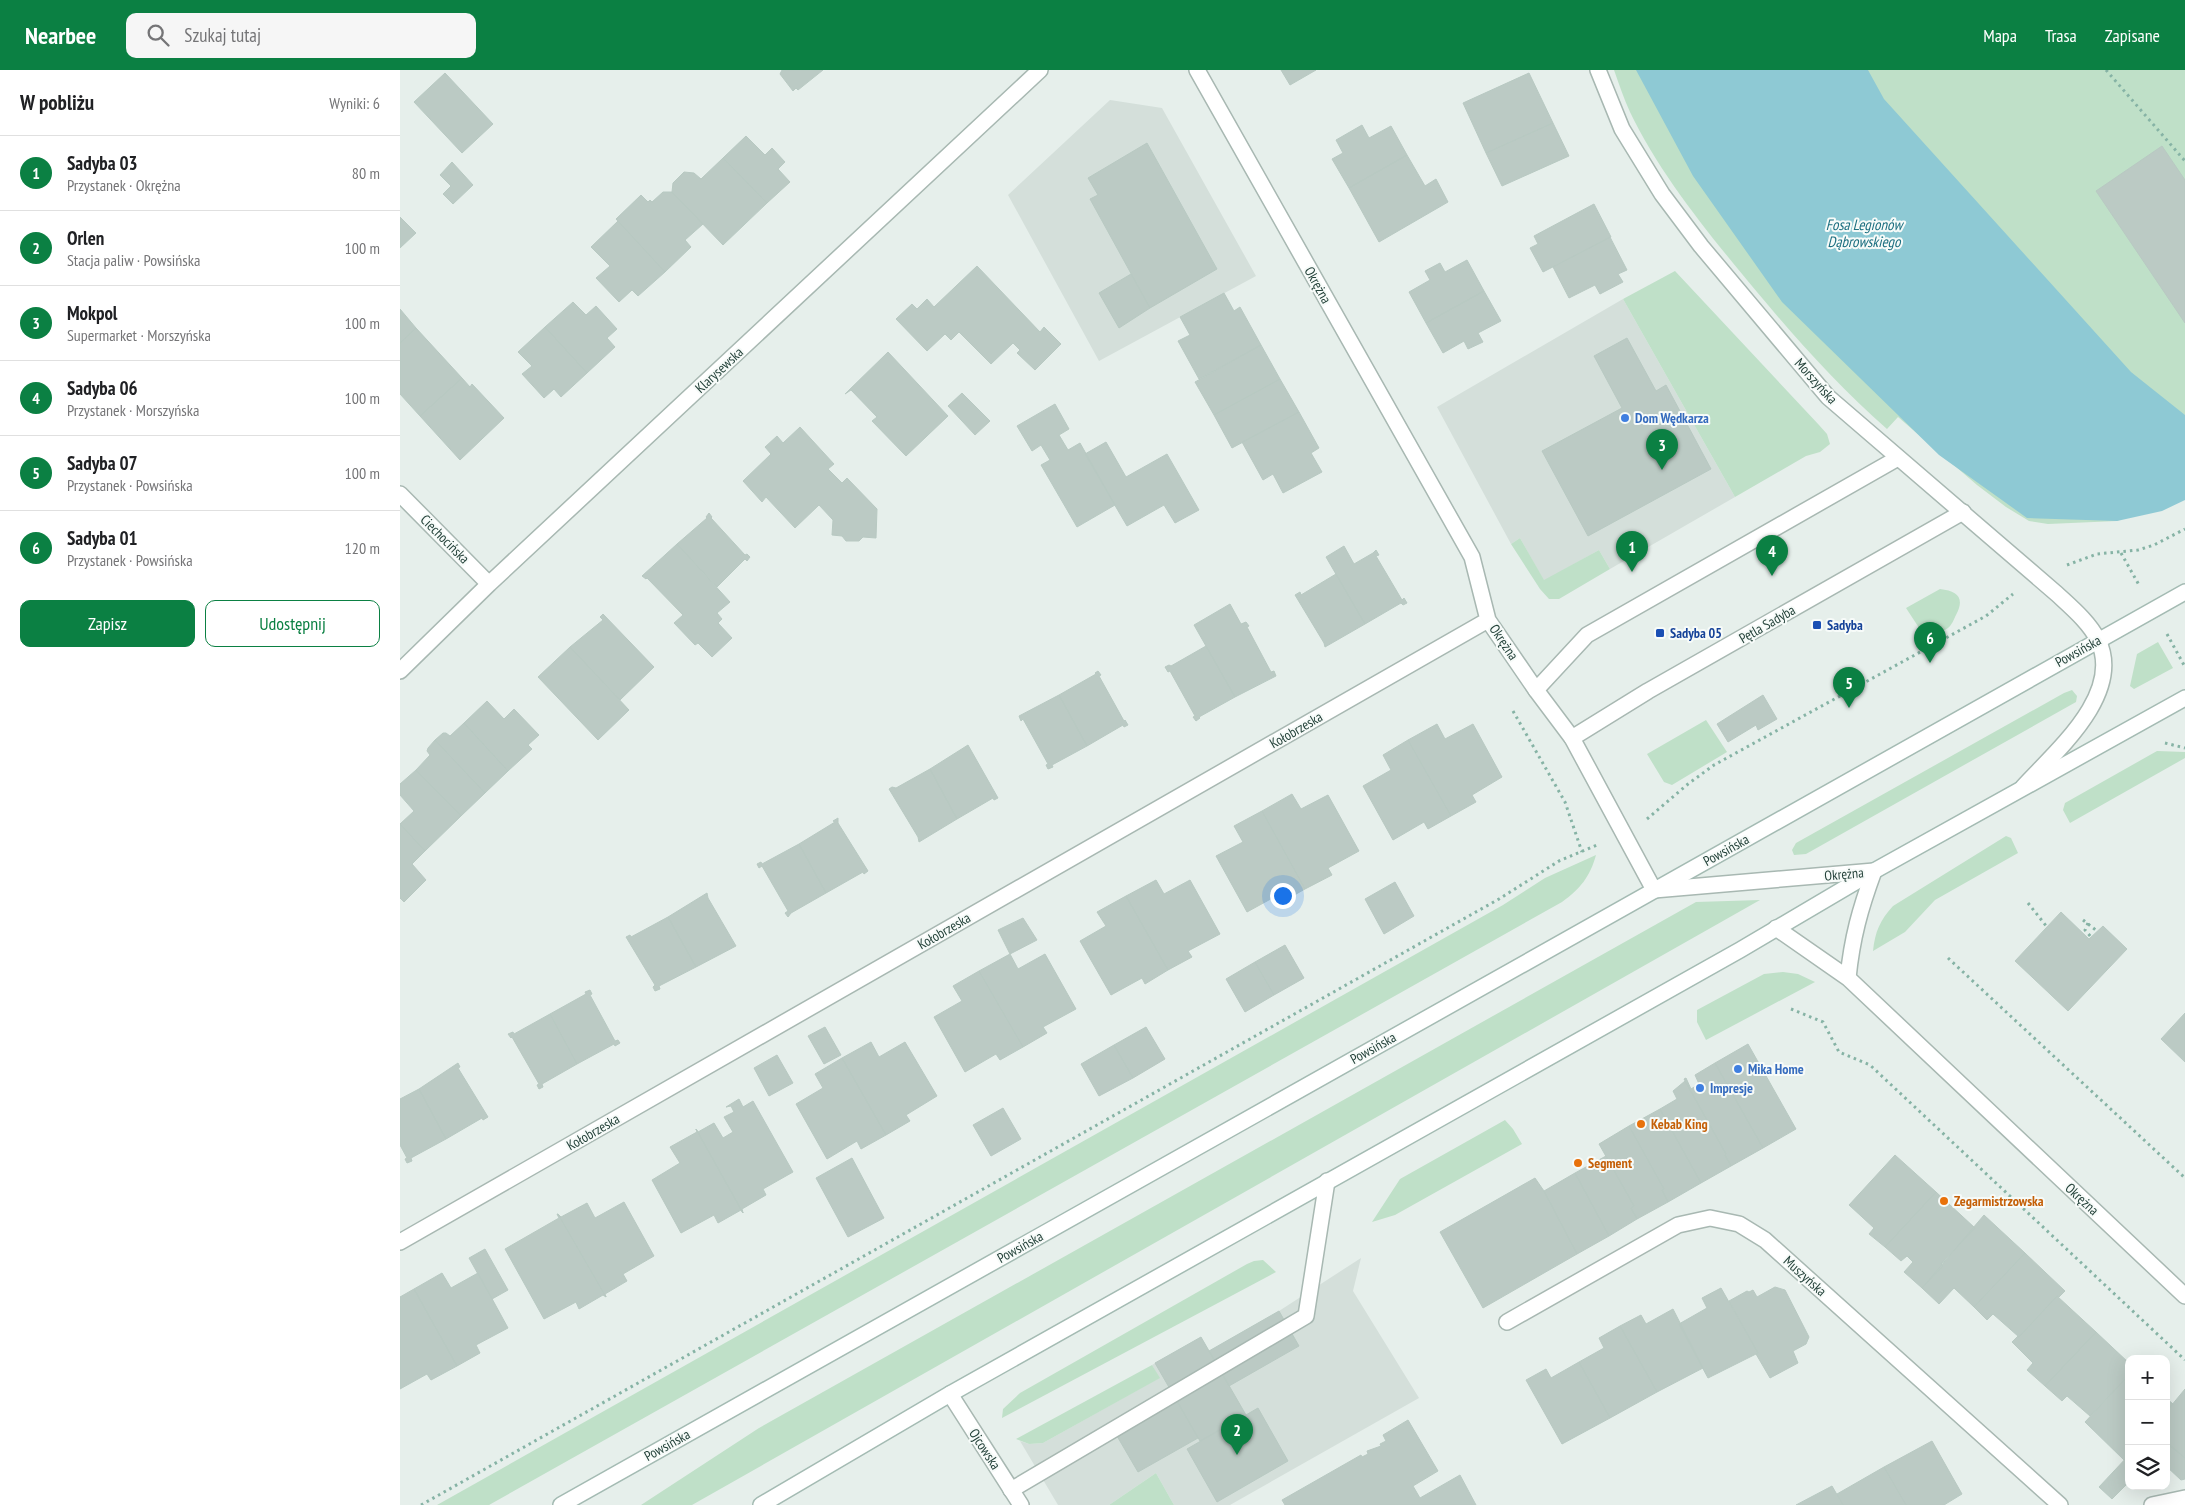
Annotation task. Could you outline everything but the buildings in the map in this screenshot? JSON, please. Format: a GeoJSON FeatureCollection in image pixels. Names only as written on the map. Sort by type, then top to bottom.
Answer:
{"type":"FeatureCollection","features":[{"type":"Feature","properties":{"kind":"street","name":"Klarysewska"},"geometry":{"type":"LineString","coordinates":[[400,671],[489,584],[1040,70]]}},
{"type":"Feature","properties":{"kind":"street","name":"Okrężna"},"geometry":{"type":"LineString","coordinates":[[1197,70],[1472,557],[1488,620],[1572,738],[1654,890],[1874,871],[1860,908],[1851,944],[1848,978]]}},
{"type":"Feature","properties":{"kind":"street","name":"Morszyńska"},"geometry":{"type":"LineString","coordinates":[[1598,70],[1622,129],[1662,194],[1701,246],[1828,397],[2058,594],[2080,616],[2098,640]]}},
{"type":"Feature","properties":{"kind":"street"},"geometry":{"type":"LineString","coordinates":[[1536,690],[1587,635],[1898,458]]}},
{"type":"Feature","properties":{"kind":"street","name":"Ciechocińska"},"geometry":{"type":"LineString","coordinates":[[400,494],[489,584]]}},
{"type":"Feature","properties":{"kind":"street","name":"Pętla Sadyba"},"geometry":{"type":"LineString","coordinates":[[1572,738],[1648,691],[1963,512]]}},
{"type":"Feature","properties":{"kind":"street","name":"Powsińska"},"geometry":{"type":"LineString","coordinates":[[561,1505],[2185,592]]}},
{"type":"Feature","properties":{"kind":"street","name":"Kołobrzeska"},"geometry":{"type":"LineString","coordinates":[[400,1242],[1488,620]]}},
{"type":"Feature","properties":{"kind":"street"},"geometry":{"type":"LineString","coordinates":[[2022,788],[2072,734],[2090,710],[2102,685],[2104,663],[2098,640]]}},
{"type":"Feature","properties":{"kind":"street"},"geometry":{"type":"LineString","coordinates":[[761,1505],[950,1394],[1874,871],[2185,698]]}},
{"type":"Feature","properties":{"kind":"street","name":"Okrężna"},"geometry":{"type":"LineString","coordinates":[[1776,928],[1848,978],[2185,1296]]}},
{"type":"Feature","properties":{"kind":"street"},"geometry":{"type":"LineString","coordinates":[[1011,1490],[1306,1316],[1327,1181]]}},
{"type":"Feature","properties":{"kind":"street","name":"Muszyńska"},"geometry":{"type":"LineString","coordinates":[[1507,1322],[1678,1225],[1710,1218],[1739,1224],[1765,1240],[2060,1505]]}},
{"type":"Feature","properties":{"kind":"street","name":"Ojcowska"},"geometry":{"type":"LineString","coordinates":[[950,1394],[1021,1505]]}},
{"type":"Feature","properties":{"kind":"street"},"geometry":{"type":"LineString","coordinates":[[2152,1505],[2185,1498]]}},
{"type":"Feature","properties":{"kind":"path"},"geometry":{"type":"LineString","coordinates":[[2106,70],[2185,161]]}},
{"type":"Feature","properties":{"kind":"path"},"geometry":{"type":"LineString","coordinates":[[2063,567],[2097,554],[2138,550],[2154,545],[2185,529]]}},
{"type":"Feature","properties":{"kind":"path"},"geometry":{"type":"LineString","coordinates":[[2121,553],[2138,582]]}},
{"type":"Feature","properties":{"kind":"path"},"geometry":{"type":"LineString","coordinates":[[1645,822],[1688,784],[1714,765],[1986,616],[2018,590]]}},
{"type":"Feature","properties":{"kind":"path"},"geometry":{"type":"LineString","coordinates":[[2167,634],[2185,667]]}},
{"type":"Feature","properties":{"kind":"path"},"geometry":{"type":"LineString","coordinates":[[1508,702],[1565,802],[1582,852]]}},
{"type":"Feature","properties":{"kind":"path"},"geometry":{"type":"LineString","coordinates":[[421,1505],[1499,899],[1543,870],[1597,845]]}},
{"type":"Feature","properties":{"kind":"path"},"geometry":{"type":"LineString","coordinates":[[2028,902],[2047,927]]}},
{"type":"Feature","properties":{"kind":"path"},"geometry":{"type":"LineString","coordinates":[[2083,920],[2097,931]]}},
{"type":"Feature","properties":{"kind":"path"},"geometry":{"type":"LineString","coordinates":[[2088,923],[2085,930],[2091,937]]}},
{"type":"Feature","properties":{"kind":"path"},"geometry":{"type":"LineString","coordinates":[[1948,958],[2185,1178]]}},
{"type":"Feature","properties":{"kind":"path"},"geometry":{"type":"LineString","coordinates":[[1792,1009],[1824,1022],[1839,1052],[1870,1066],[2185,1360]]}},
{"type":"Feature","properties":{"kind":"shaded area"},"geometry":{"type":"Polygon","coordinates":[[[1110,100],[1162,108],[1256,276],[1099,361],[1008,195],[1110,100]]]}},
{"type":"Feature","properties":{"kind":"shaded area"},"geometry":{"type":"Polygon","coordinates":[[[1623,299],[1735,497],[1610,569],[1599,550],[1544,581],[1520,538],[1511,544],[1437,407],[1623,299]]]}},
{"type":"Feature","properties":{"kind":"shaded area"},"geometry":{"type":"Polygon","coordinates":[[[1361,1258],[1353,1291],[1419,1398],[1230,1505],[1174,1505],[1156,1473],[1109,1505],[1058,1505],[1020,1441],[1029,1444],[1043,1443],[1159,1378],[1152,1365],[1201,1337],[1209,1351],[1279,1311],[1361,1258]]]}},
{"type":"Feature","properties":{"kind":"green space","name":"Fosa Legionów Dąbrowskiego"},"geometry":{"type":"Polygon","coordinates":[[[1614,70],[2185,70],[2185,487],[2117,521],[2048,524],[2029,521],[2006,507],[1977,485],[1898,417],[1887,429],[1835,380],[1803,345],[1705,228],[1642,136],[1628,107],[1614,70]]]}},
{"type":"Feature","properties":{"kind":"green space"},"geometry":{"type":"Polygon","coordinates":[[[1675,271],[1819,425],[1827,434],[1830,444],[1820,452],[1806,456],[1735,497],[1623,299],[1675,271]]]}},
{"type":"Feature","properties":{"kind":"green space"},"geometry":{"type":"Polygon","coordinates":[[[1520,538],[1544,580],[1599,550],[1610,569],[1559,599],[1549,599],[1540,589],[1511,544],[1520,538]]]}},
{"type":"Feature","properties":{"kind":"green space"},"geometry":{"type":"Polygon","coordinates":[[[1940,589],[1958,596],[1960,600],[1959,609],[1949,627],[1927,640],[1906,608],[1940,589]]]}},
{"type":"Feature","properties":{"kind":"green space"},"geometry":{"type":"Polygon","coordinates":[[[2158,642],[2173,668],[2134,689],[2130,686],[2137,654],[2158,642]]]}},
{"type":"Feature","properties":{"kind":"green space"},"geometry":{"type":"Polygon","coordinates":[[[2072,690],[2077,696],[2076,702],[1806,854],[1794,855],[1792,850],[1796,843],[2072,690]]]}},
{"type":"Feature","properties":{"kind":"green space"},"geometry":{"type":"Polygon","coordinates":[[[1706,720],[1727,752],[1672,785],[1664,782],[1647,754],[1706,720]]]}},
{"type":"Feature","properties":{"kind":"green space"},"geometry":{"type":"Polygon","coordinates":[[[2157,751],[2185,752],[2185,758],[2070,823],[2063,810],[2065,803],[2157,751]]]}},
{"type":"Feature","properties":{"kind":"green space"},"geometry":{"type":"Polygon","coordinates":[[[2006,836],[2011,838],[2018,853],[1935,900],[1905,932],[1873,951],[1879,927],[1893,906],[2006,836]]]}},
{"type":"Feature","properties":{"kind":"green space"},"geometry":{"type":"Polygon","coordinates":[[[1596,855],[1591,870],[1584,882],[1562,902],[489,1505],[437,1505],[1503,905],[1545,878],[1596,855]]]}},
{"type":"Feature","properties":{"kind":"green space"},"geometry":{"type":"Polygon","coordinates":[[[1760,900],[692,1505],[641,1505],[759,1428],[1696,902],[1760,900]]]}},
{"type":"Feature","properties":{"kind":"green space"},"geometry":{"type":"Polygon","coordinates":[[[1783,972],[1798,974],[1815,982],[1706,1040],[1697,1022],[1697,1010],[1764,974],[1783,972]]]}},
{"type":"Feature","properties":{"kind":"green space"},"geometry":{"type":"Polygon","coordinates":[[[1505,1120],[1522,1144],[1395,1215],[1372,1222],[1400,1179],[1505,1120]]]}},
{"type":"Feature","properties":{"kind":"green space"},"geometry":{"type":"Polygon","coordinates":[[[1263,1260],[1276,1272],[1002,1418],[1003,1409],[1020,1393],[1247,1264],[1263,1260]]]}},
{"type":"Feature","properties":{"kind":"green space"},"geometry":{"type":"Polygon","coordinates":[[[1152,1365],[1160,1378],[1043,1443],[1029,1444],[1016,1439],[1152,1365]]]}},
{"type":"Feature","properties":{"kind":"green space"},"geometry":{"type":"Polygon","coordinates":[[[1156,1473],[1174,1505],[1109,1505],[1156,1473]]]}},
{"type":"Feature","properties":{"kind":"water","name":"Fosa Legionów Dąbrowskiego"},"geometry":{"type":"Polygon","coordinates":[[[1636,70],[1868,70],[1884,99],[2131,372],[2185,415],[2185,500],[2162,511],[2117,521],[2027,518],[1939,455],[1782,302],[1693,176],[1636,70]]]}},
{"type":"Feature","properties":{"kind":"place","name":"Dom Wędkarza"},"geometry":{"type":"Point","coordinates":[1625,418]}},
{"type":"Feature","properties":{"kind":"place","name":"Mokpol"},"geometry":{"type":"Point","coordinates":[1662,470]}},
{"type":"Feature","properties":{"kind":"place","name":"Sadyba 03"},"geometry":{"type":"Point","coordinates":[1632,572]}},
{"type":"Feature","properties":{"kind":"place","name":"Sadyba 06"},"geometry":{"type":"Point","coordinates":[1772,576]}},
{"type":"Feature","properties":{"kind":"place","name":"Sadyba"},"geometry":{"type":"Point","coordinates":[1817,625]}},
{"type":"Feature","properties":{"kind":"place","name":"Sadyba 05"},"geometry":{"type":"Point","coordinates":[1660,633]}},
{"type":"Feature","properties":{"kind":"place","name":"Sadyba 01"},"geometry":{"type":"Point","coordinates":[1930,663]}},
{"type":"Feature","properties":{"kind":"place","name":"Sadyba 07"},"geometry":{"type":"Point","coordinates":[1849,708]}},
{"type":"Feature","properties":{"kind":"place","name":"Mika Home"},"geometry":{"type":"Point","coordinates":[1738,1069]}},
{"type":"Feature","properties":{"kind":"place","name":"Impresje"},"geometry":{"type":"Point","coordinates":[1700,1088]}},
{"type":"Feature","properties":{"kind":"place","name":"Kebab King"},"geometry":{"type":"Point","coordinates":[1641,1124]}},
{"type":"Feature","properties":{"kind":"place","name":"Segment"},"geometry":{"type":"Point","coordinates":[1578,1163]}},
{"type":"Feature","properties":{"kind":"place","name":"Zegarmistrzowska"},"geometry":{"type":"Point","coordinates":[1944,1201]}},
{"type":"Feature","properties":{"kind":"place","name":"Orlen"},"geometry":{"type":"Point","coordinates":[1237,1455]}}]}
